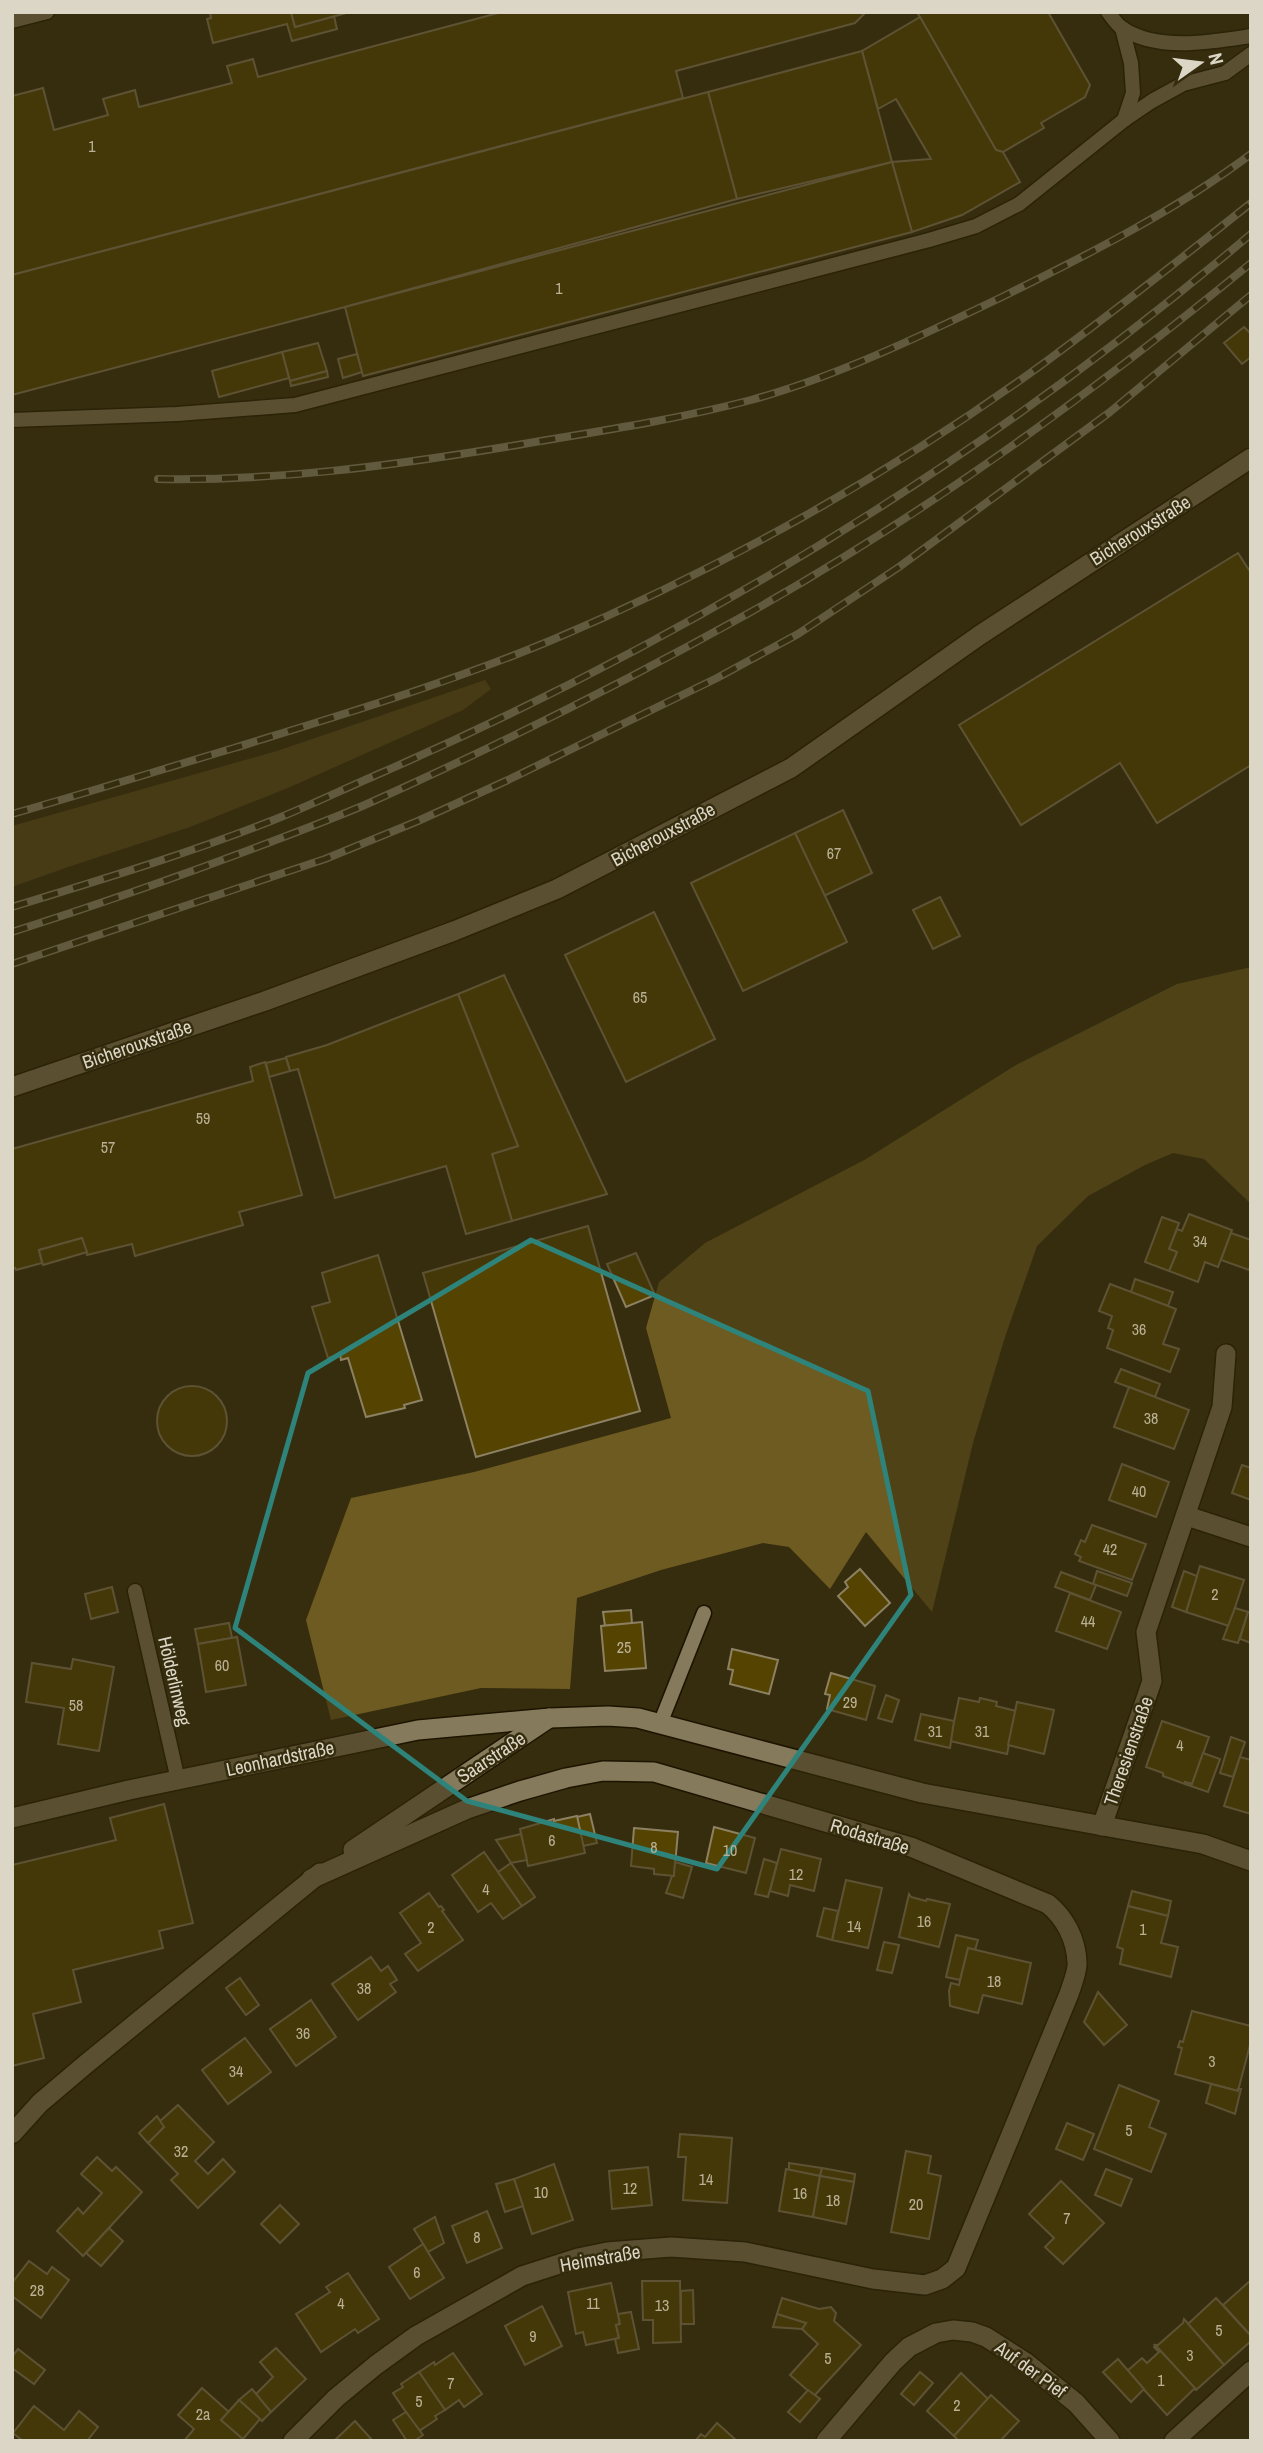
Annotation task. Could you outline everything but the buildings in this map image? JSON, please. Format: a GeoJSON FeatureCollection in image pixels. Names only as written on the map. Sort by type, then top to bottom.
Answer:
{"type":"FeatureCollection","features":[{"type":"Feature","properties":{"kind":"street","name":"Bicherouxstraße"},"geometry":{"type":"LineString","coordinates":[[12,1087],[265,1001],[454,931],[557,889],[791,768],[980,635],[1251,458]]}},
{"type":"Feature","properties":{"kind":"street","name":"Theresienstraße"},"geometry":{"type":"LineString","coordinates":[[1102,1826],[1152,1681],[1146,1632],[1222,1407],[1226,1354]]}},
{"type":"Feature","properties":{"kind":"street"},"geometry":{"type":"LineString","coordinates":[[1187,1516],[1251,1537]]}},
{"type":"Feature","properties":{"kind":"street"},"geometry":{"type":"LineString","coordinates":[[550,1718],[638,1718],[922,1793],[1203,1844],[1251,1861]]}},
{"type":"Feature","properties":{"kind":"street","name":"Leonhardstraße"},"geometry":{"type":"LineString","coordinates":[[12,1818],[418,1730],[550,1718]]}},
{"type":"Feature","properties":{"kind":"street","name":"Saarstraße"},"geometry":{"type":"LineString","coordinates":[[12,2134],[40,2103],[311,1879],[550,1718]]}},
{"type":"Feature","properties":{"kind":"street","name":"Rodastraße"},"geometry":{"type":"LineString","coordinates":[[311,1879],[467,1809],[520,1791],[603,1771],[654,1772],[911,1847],[1048,1904],[1061,1915],[1072,1936],[1078,1964],[1069,1994],[956,2268]]}},
{"type":"Feature","properties":{"kind":"street","name":"Heimstraße"},"geometry":{"type":"LineString","coordinates":[[293,2441],[336,2398],[416,2336],[522,2276],[578,2258],[607,2252],[671,2247],[732,2251],[873,2279],[925,2285],[942,2279],[956,2268]]}},
{"type":"Feature","properties":{"kind":"street","name":"Auf der Pief"},"geometry":{"type":"LineString","coordinates":[[826,2441],[909,2347],[936,2333],[953,2330],[986,2337],[1025,2362],[1076,2403],[1110,2441]]}},
{"type":"Feature","properties":{"kind":"street"},"geometry":{"type":"LineString","coordinates":[[1174,2441],[1251,2371]]}},
{"type":"Feature","properties":{"kind":"lane"},"geometry":{"type":"LineString","coordinates":[[12,21],[47,12]]}},
{"type":"Feature","properties":{"kind":"lane"},"geometry":{"type":"LineString","coordinates":[[1108,12],[1122,28],[1149,39],[1192,44],[1251,36]]}},
{"type":"Feature","properties":{"kind":"lane"},"geometry":{"type":"LineString","coordinates":[[1122,28],[1131,63],[1132,93],[1124,120]]}},
{"type":"Feature","properties":{"kind":"lane"},"geometry":{"type":"LineString","coordinates":[[12,420],[177,414],[295,405],[929,240],[976,226],[1019,204],[1124,120],[1152,101],[1183,85],[1225,73],[1251,54]]}},
{"type":"Feature","properties":{"kind":"lane","name":"Hölderlinweg"},"geometry":{"type":"LineString","coordinates":[[135,1591],[178,1780]]}},
{"type":"Feature","properties":{"kind":"lane"},"geometry":{"type":"LineString","coordinates":[[660,1724],[704,1613]]}},
{"type":"Feature","properties":{"kind":"highlighted area"},"geometry":{"type":"Polygon","coordinates":[[[531,1240],[868,1391],[911,1595],[717,1869],[467,1801],[235,1628],[308,1373],[531,1240]]]}},
{"type":"Feature","properties":{"kind":"shaded area"},"geometry":{"type":"Polygon","coordinates":[[[485,680],[491,689],[463,710],[290,787],[190,827],[12,887],[12,826],[277,751],[485,680]]]}},
{"type":"Feature","properties":{"kind":"shaded area"},"geometry":{"type":"Polygon","coordinates":[[[1251,968],[1251,1204],[1204,1159],[1173,1153],[1088,1196],[1037,1246],[1005,1337],[973,1443],[932,1612],[866,1532],[830,1589],[789,1547],[763,1543],[661,1570],[577,1598],[570,1689],[481,1688],[331,1720],[306,1620],[351,1498],[474,1472],[671,1418],[646,1328],[659,1282],[705,1243],[866,1159],[1016,1065],[1177,984],[1251,968]]]}},
{"type":"Feature","properties":{"kind":"railway"},"geometry":{"type":"LineString","coordinates":[[158,479],[289,475],[419,460],[629,426],[751,400],[848,367],[1004,296],[1162,213],[1251,154]]}},
{"type":"Feature","properties":{"kind":"railway"},"geometry":{"type":"LineString","coordinates":[[12,814],[234,748],[434,684],[552,640],[679,582],[865,481],[983,406],[1094,326],[1251,203]]}},
{"type":"Feature","properties":{"kind":"railway"},"geometry":{"type":"LineString","coordinates":[[12,907],[178,855],[276,819],[498,720],[725,601],[943,466],[1048,393],[1151,315],[1251,234]]}},
{"type":"Feature","properties":{"kind":"railway"},"geometry":{"type":"LineString","coordinates":[[12,932],[181,875],[367,804],[512,736],[702,639],[815,575],[1008,449],[1131,358],[1251,263]]}},
{"type":"Feature","properties":{"kind":"railway"},"geometry":{"type":"LineString","coordinates":[[12,964],[325,859],[508,780],[717,678],[798,634],[899,567],[1110,412],[1251,295]]}}]}
